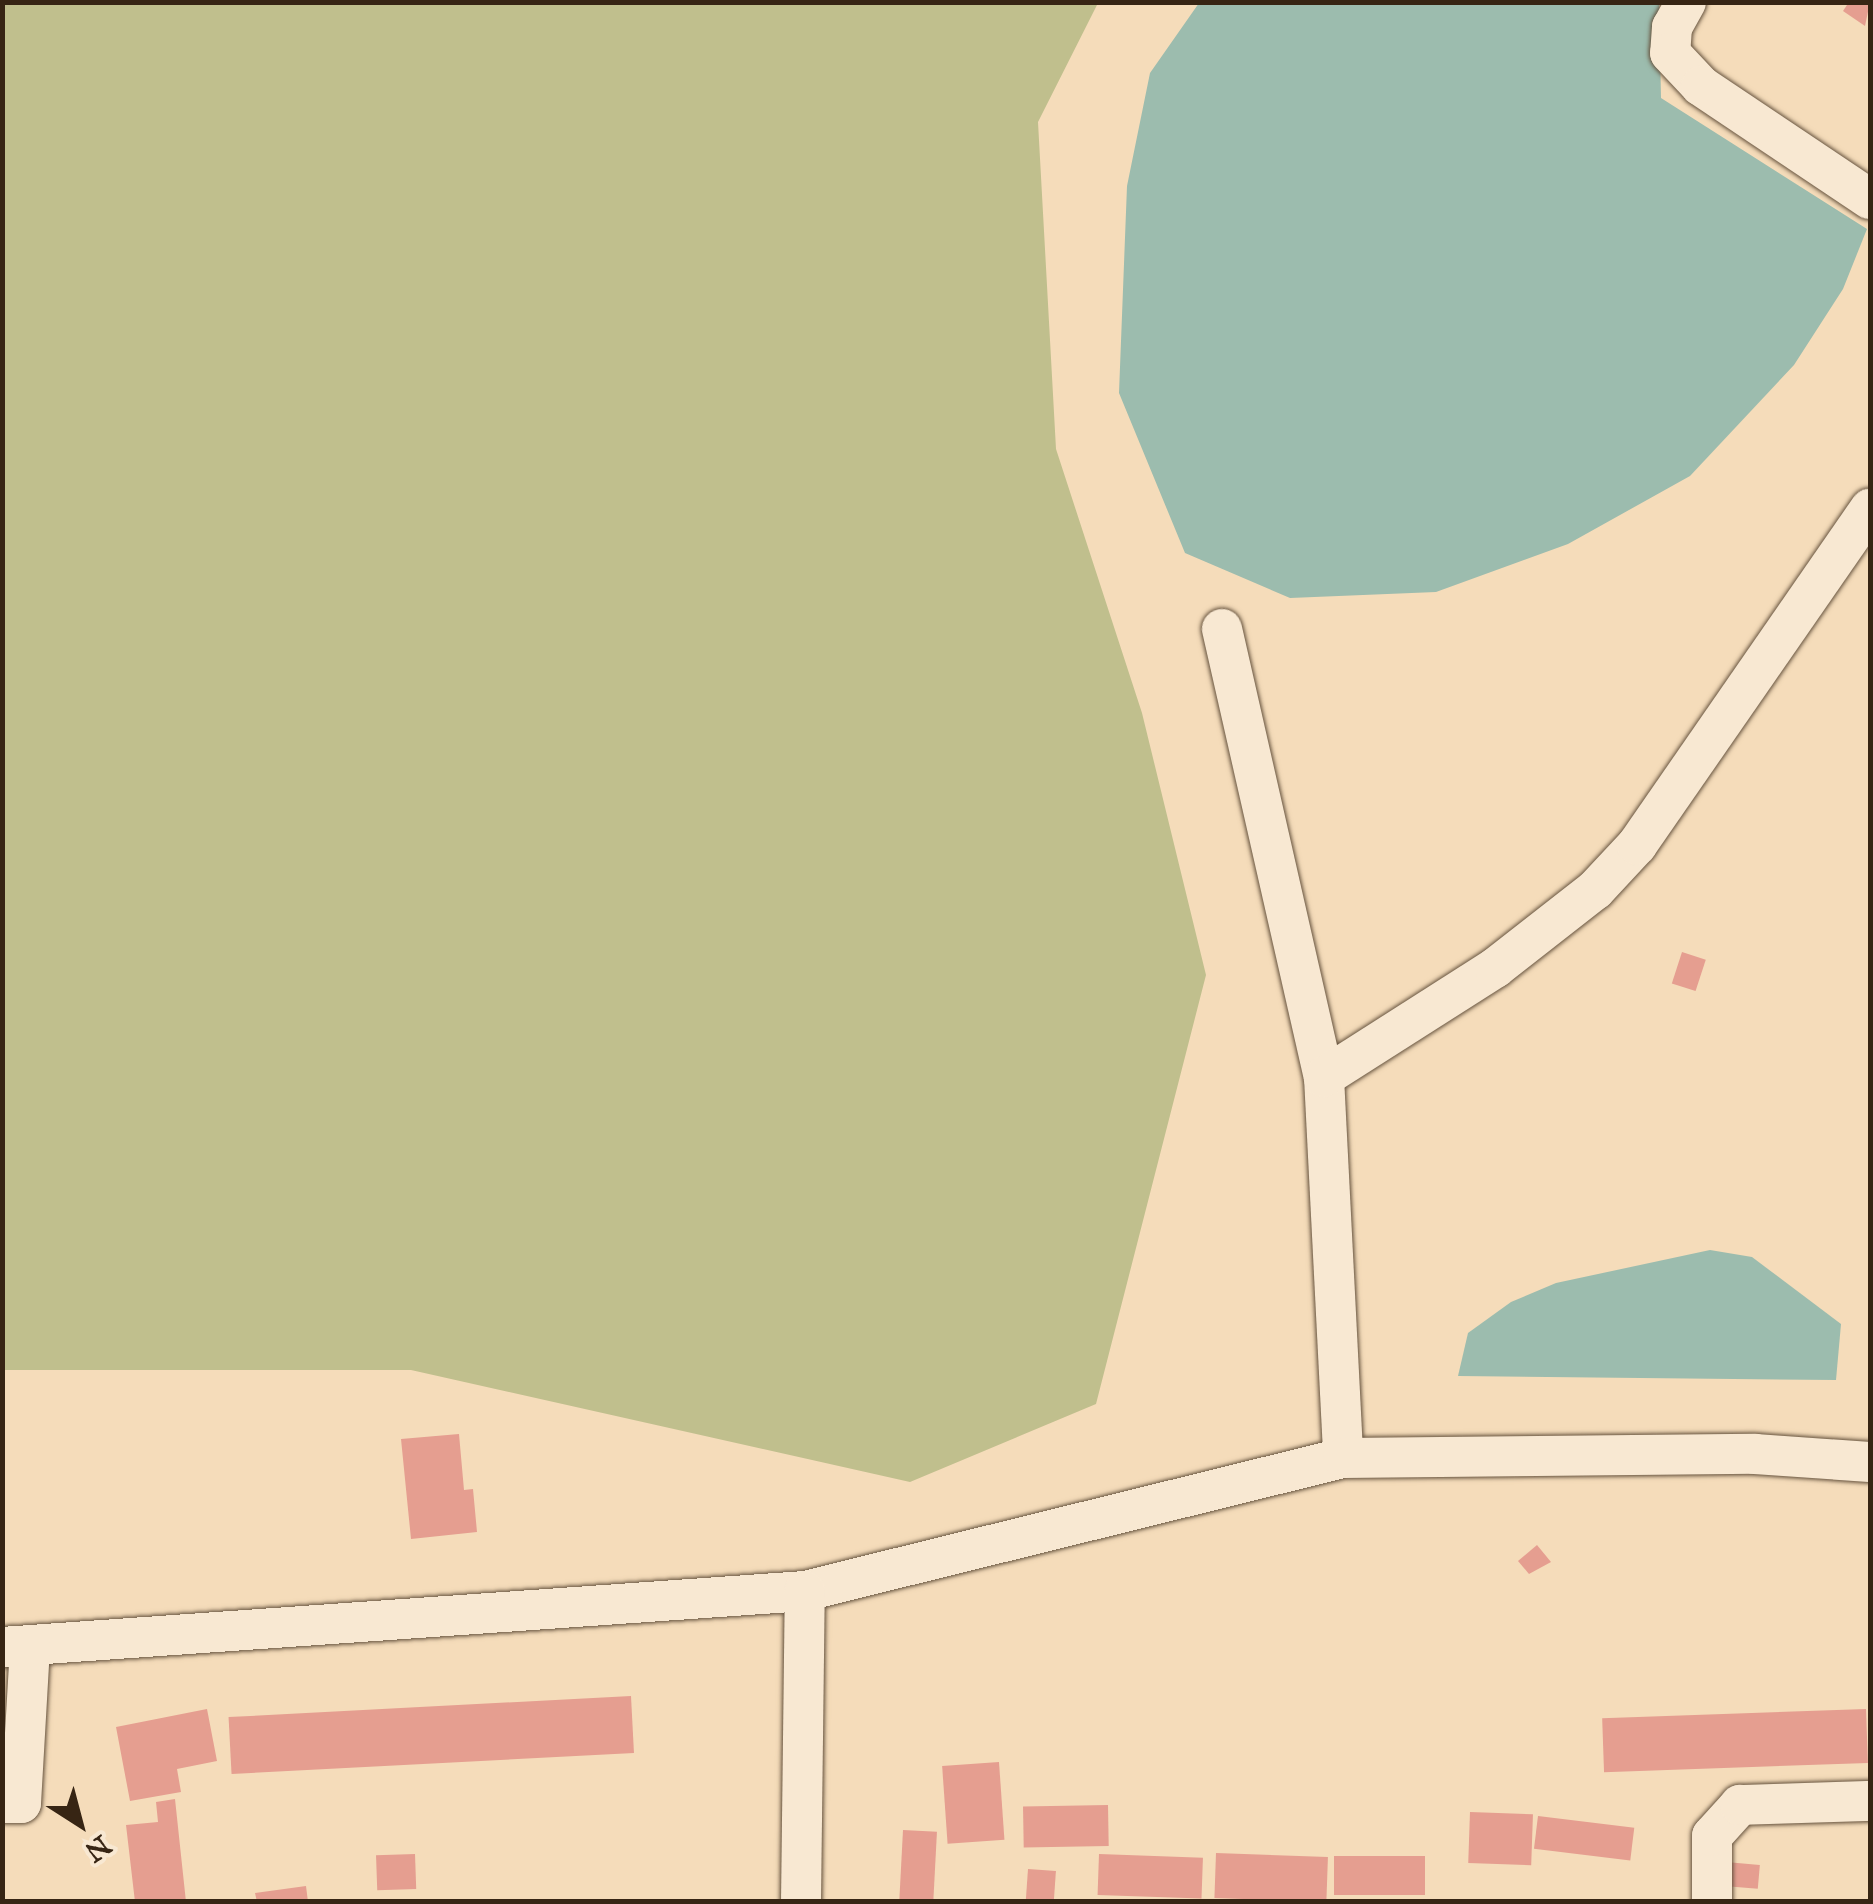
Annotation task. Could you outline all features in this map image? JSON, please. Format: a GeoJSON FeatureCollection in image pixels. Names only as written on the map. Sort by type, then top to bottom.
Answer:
{"type":"FeatureCollection","features":[{"type":"Feature","properties":{"kind":"street"},"geometry":{"type":"LineString","coordinates":[[1686,2],[1672,26],[1670,53],[1680,64],[1701,86],[1870,199]]}},
{"type":"Feature","properties":{"kind":"street"},"geometry":{"type":"LineString","coordinates":[[1324,1076],[1495,968],[1595,890],[1637,844],[1870,509]]}},
{"type":"Feature","properties":{"kind":"street"},"geometry":{"type":"LineString","coordinates":[[1222,629],[1324,1076],[1343,1458]]}},
{"type":"Feature","properties":{"kind":"street"},"geometry":{"type":"LineString","coordinates":[[2,1803],[21,1803],[16,1647],[805,1591],[1343,1458],[1756,1454],[1870,1462]]}},
{"type":"Feature","properties":{"kind":"street"},"geometry":{"type":"LineString","coordinates":[[802,1902],[805,1591]]}},
{"type":"Feature","properties":{"kind":"street"},"geometry":{"type":"LineString","coordinates":[[1712,1902],[1712,1836],[1740,1805],[1870,1802]]}},
{"type":"Feature","properties":{"kind":"shaded area"},"geometry":{"type":"Polygon","coordinates":[[[3,2],[1098,3],[1038,122],[1056,449],[1142,713],[1206,975],[1096,1404],[910,1482],[411,1370],[3,1370],[3,2]]]}},
{"type":"Feature","properties":{"kind":"shaded area"},"geometry":{"type":"Polygon","coordinates":[[[1199,3],[1659,3],[1661,98],[1867,229],[1843,289],[1794,365],[1690,476],[1568,544],[1436,592],[1290,598],[1185,553],[1119,393],[1127,186],[1150,73],[1199,3]]]}},
{"type":"Feature","properties":{"kind":"shaded area"},"geometry":{"type":"Polygon","coordinates":[[[1710,1250],[1752,1257],[1841,1324],[1836,1380],[1458,1376],[1468,1333],[1511,1302],[1556,1283],[1710,1250]]]}},
{"type":"Feature","properties":{"kind":"building"},"geometry":{"type":"Polygon","coordinates":[[[1849,2],[1870,2],[1865,26],[1843,11],[1849,2]]]}},
{"type":"Feature","properties":{"kind":"building"},"geometry":{"type":"Polygon","coordinates":[[[1682,952],[1706,960],[1696,991],[1672,983],[1682,952]]]}},
{"type":"Feature","properties":{"kind":"building"},"geometry":{"type":"Polygon","coordinates":[[[459,1434],[464,1490],[473,1489],[477,1532],[411,1539],[401,1439],[459,1434]]]}},
{"type":"Feature","properties":{"kind":"building"},"geometry":{"type":"Polygon","coordinates":[[[1537,1545],[1551,1562],[1529,1574],[1518,1561],[1537,1545]]]}},
{"type":"Feature","properties":{"kind":"building"},"geometry":{"type":"Polygon","coordinates":[[[631,1696],[634,1753],[232,1774],[229,1717],[631,1696]]]}},
{"type":"Feature","properties":{"kind":"building"},"geometry":{"type":"Polygon","coordinates":[[[207,1709],[217,1761],[177,1769],[181,1792],[130,1801],[116,1727],[207,1709]]]}},
{"type":"Feature","properties":{"kind":"building"},"geometry":{"type":"Polygon","coordinates":[[[1866,1709],[1868,1763],[1604,1772],[1602,1718],[1866,1709]]]}},
{"type":"Feature","properties":{"kind":"building"},"geometry":{"type":"Polygon","coordinates":[[[999,1762],[1004,1840],[948,1844],[942,1766],[999,1762]]]}},
{"type":"Feature","properties":{"kind":"building"},"geometry":{"type":"Polygon","coordinates":[[[175,1799],[186,1902],[135,1902],[126,1825],[158,1822],[156,1802],[175,1799]]]}},
{"type":"Feature","properties":{"kind":"building"},"geometry":{"type":"Polygon","coordinates":[[[1108,1805],[1109,1846],[1024,1847],[1023,1806],[1108,1805]]]}},
{"type":"Feature","properties":{"kind":"building"},"geometry":{"type":"Polygon","coordinates":[[[1470,1812],[1533,1814],[1531,1865],[1468,1863],[1470,1812]]]}},
{"type":"Feature","properties":{"kind":"building"},"geometry":{"type":"Polygon","coordinates":[[[1538,1816],[1634,1828],[1630,1861],[1534,1849],[1538,1816]]]}},
{"type":"Feature","properties":{"kind":"building"},"geometry":{"type":"Polygon","coordinates":[[[903,1830],[937,1832],[933,1902],[899,1902],[903,1830]]]}},
{"type":"Feature","properties":{"kind":"building"},"geometry":{"type":"Polygon","coordinates":[[[1216,1853],[1328,1857],[1326,1902],[1214,1898],[1216,1853]]]}},
{"type":"Feature","properties":{"kind":"building"},"geometry":{"type":"Polygon","coordinates":[[[415,1854],[416,1889],[377,1890],[376,1855],[415,1854]]]}},
{"type":"Feature","properties":{"kind":"building"},"geometry":{"type":"Polygon","coordinates":[[[1099,1854],[1203,1858],[1202,1899],[1098,1895],[1099,1854]]]}},
{"type":"Feature","properties":{"kind":"building"},"geometry":{"type":"Polygon","coordinates":[[[1334,1856],[1425,1856],[1425,1895],[1334,1895],[1334,1856]]]}},
{"type":"Feature","properties":{"kind":"building"},"geometry":{"type":"Polygon","coordinates":[[[1726,1862],[1760,1865],[1758,1889],[1724,1886],[1726,1862]]]}},
{"type":"Feature","properties":{"kind":"building"},"geometry":{"type":"Polygon","coordinates":[[[1028,1869],[1056,1871],[1054,1902],[1026,1902],[1028,1869]]]}},
{"type":"Feature","properties":{"kind":"building"},"geometry":{"type":"Polygon","coordinates":[[[306,1886],[308,1902],[257,1902],[255,1893],[306,1886]]]}}]}
